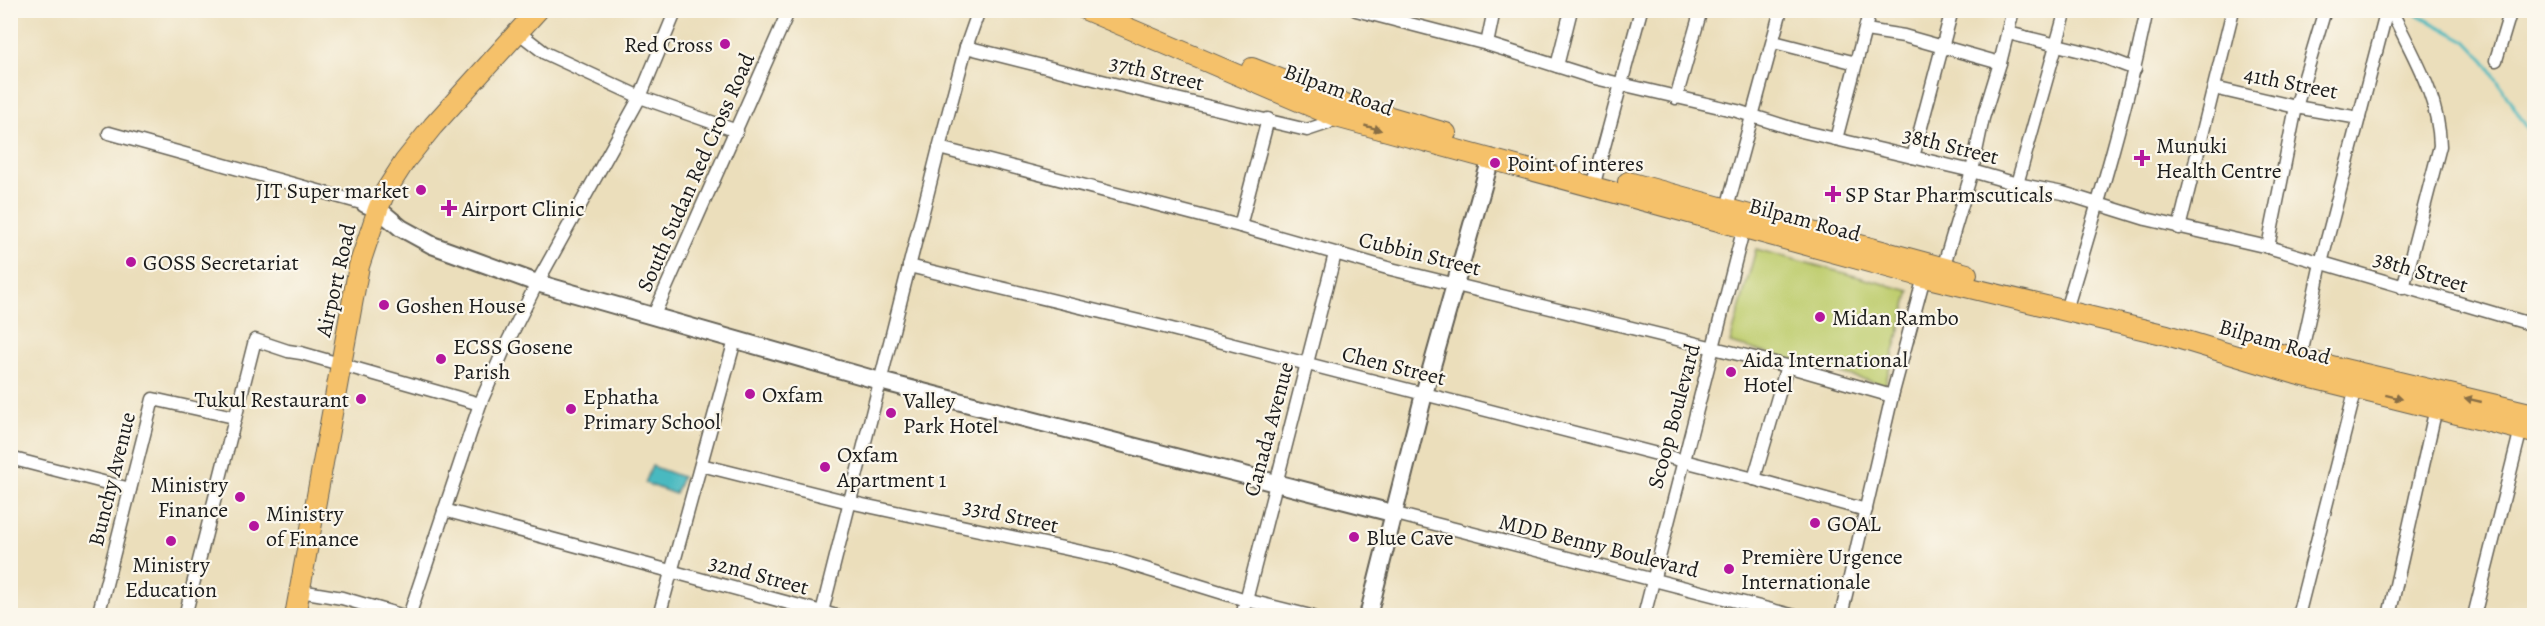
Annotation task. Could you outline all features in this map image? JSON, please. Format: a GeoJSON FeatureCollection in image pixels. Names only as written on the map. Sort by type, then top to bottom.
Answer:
{"type":"FeatureCollection","features":[{"type":"Feature","properties":{"kind":"main road","name":"Airport Road"},"geometry":{"type":"LineString","coordinates":[[283,615],[371,207],[395,155],[424,119],[523,10]]}},
{"type":"Feature","properties":{"kind":"main road","name":"Airport Road"},"geometry":{"type":"LineString","coordinates":[[371,207],[385,192],[405,161],[433,126],[538,10]]}},
{"type":"Feature","properties":{"kind":"main road","name":"Bilpam Road"},"geometry":{"type":"LineString","coordinates":[[1086,10],[1336,117],[1491,158],[1726,208],[2068,300],[2298,367],[2356,388],[2436,408],[2529,424]]}},
{"type":"Feature","properties":{"kind":"main road","name":"Bilpam Road"},"geometry":{"type":"LineString","coordinates":[[1120,10],[1246,65],[1339,102],[1744,227],[1924,277],[2167,334],[2529,424]]}},
{"type":"Feature","properties":{"kind":"main road","name":"Airport Road"},"geometry":{"type":"LineString","coordinates":[[295,615],[336,363]]}},
{"type":"Feature","properties":{"kind":"street"},"geometry":{"type":"LineString","coordinates":[[409,615],[480,404],[506,345],[537,283],[640,96],[676,10]]}},
{"type":"Feature","properties":{"kind":"street","name":"South Sudan Red Cross Road"},"geometry":{"type":"LineString","coordinates":[[653,317],[789,10]]}},
{"type":"Feature","properties":{"kind":"street"},"geometry":{"type":"LineString","coordinates":[[821,614],[939,147],[966,47],[979,10]]}},
{"type":"Feature","properties":{"kind":"street","name":"38th Street"},"geometry":{"type":"LineString","coordinates":[[1356,10],[1487,44],[1621,84],[1737,111],[1836,139],[2099,203],[2179,228],[2268,247],[2535,325]]}},
{"type":"Feature","properties":{"kind":"street"},"geometry":{"type":"LineString","coordinates":[[1403,23],[1407,10]]}},
{"type":"Feature","properties":{"kind":"street"},"geometry":{"type":"LineString","coordinates":[[1487,44],[1494,10]]}},
{"type":"Feature","properties":{"kind":"street"},"geometry":{"type":"LineString","coordinates":[[1557,66],[1571,10]]}},
{"type":"Feature","properties":{"kind":"street"},"geometry":{"type":"LineString","coordinates":[[1595,181],[1641,10]]}},
{"type":"Feature","properties":{"kind":"street"},"geometry":{"type":"LineString","coordinates":[[1676,98],[1701,10]]}},
{"type":"Feature","properties":{"kind":"street"},"geometry":{"type":"LineString","coordinates":[[1726,208],[1774,42],[1781,10]]}},
{"type":"Feature","properties":{"kind":"street"},"geometry":{"type":"LineString","coordinates":[[1836,139],[1870,10]]}},
{"type":"Feature","properties":{"kind":"street"},"geometry":{"type":"LineString","coordinates":[[1913,158],[1952,10]]}},
{"type":"Feature","properties":{"kind":"street"},"geometry":{"type":"LineString","coordinates":[[1943,268],[1972,171],[1983,118],[2001,63],[2013,10]]}},
{"type":"Feature","properties":{"kind":"street"},"geometry":{"type":"LineString","coordinates":[[2017,184],[2066,10]]}},
{"type":"Feature","properties":{"kind":"street"},"geometry":{"type":"LineString","coordinates":[[2068,300],[2099,203],[2135,69],[2147,10]]}},
{"type":"Feature","properties":{"kind":"street"},"geometry":{"type":"LineString","coordinates":[[2179,228],[2233,10]]}},
{"type":"Feature","properties":{"kind":"street"},"geometry":{"type":"LineString","coordinates":[[2268,247],[2296,107],[2325,10]]}},
{"type":"Feature","properties":{"kind":"street"},"geometry":{"type":"LineString","coordinates":[[2298,367],[2321,263],[2389,10]]}},
{"type":"Feature","properties":{"kind":"street"},"geometry":{"type":"LineString","coordinates":[[2389,10],[2433,98],[2439,126],[2440,146],[2403,288]]}},
{"type":"Feature","properties":{"kind":"street"},"geometry":{"type":"LineString","coordinates":[[2496,60],[2511,10]]}},
{"type":"Feature","properties":{"kind":"street"},"geometry":{"type":"LineString","coordinates":[[1866,30],[1904,36],[2001,63]]}},
{"type":"Feature","properties":{"kind":"street"},"geometry":{"type":"LineString","coordinates":[[518,33],[545,53],[640,96],[737,130]]}},
{"type":"Feature","properties":{"kind":"street"},"geometry":{"type":"LineString","coordinates":[[2008,33],[2098,55],[2135,69]]}},
{"type":"Feature","properties":{"kind":"street"},"geometry":{"type":"LineString","coordinates":[[1774,42],[1856,63]]}},
{"type":"Feature","properties":{"kind":"street","name":"37th Street"},"geometry":{"type":"LineString","coordinates":[[966,47],[1307,130],[1328,123],[1336,117]]}},
{"type":"Feature","properties":{"kind":"street","name":"41th Street"},"geometry":{"type":"LineString","coordinates":[[2214,88],[2296,107],[2359,118]]}},
{"type":"Feature","properties":{"kind":"street"},"geometry":{"type":"LineString","coordinates":[[1240,226],[1268,119]]}},
{"type":"Feature","properties":{"kind":"street"},"geometry":{"type":"LineString","coordinates":[[110,133],[371,207],[401,228],[432,245],[537,283],[880,381],[1392,513]]}},
{"type":"Feature","properties":{"kind":"street","name":"Cubbin Street"},"geometry":{"type":"LineString","coordinates":[[939,147],[1240,226],[1335,254],[1787,366],[1892,396]]}},
{"type":"Feature","properties":{"kind":"street"},"geometry":{"type":"LineString","coordinates":[[1368,615],[1424,394],[1491,158]]}},
{"type":"Feature","properties":{"kind":"street","name":"Scoop Boulevard"},"geometry":{"type":"LineString","coordinates":[[1644,615],[1744,227]]}},
{"type":"Feature","properties":{"kind":"street","name":"Canada Avenue"},"geometry":{"type":"LineString","coordinates":[[1242,615],[1335,254]]}},
{"type":"Feature","properties":{"kind":"street","name":"Chen Street"},"geometry":{"type":"LineString","coordinates":[[909,266],[1164,327],[1754,478],[1866,510]]}},
{"type":"Feature","properties":{"kind":"street"},"geometry":{"type":"LineString","coordinates":[[1841,615],[1892,396],[1924,277]]}},
{"type":"Feature","properties":{"kind":"street"},"geometry":{"type":"LineString","coordinates":[[185,615],[255,340],[274,348],[480,404]]}},
{"type":"Feature","properties":{"kind":"street"},"geometry":{"type":"LineString","coordinates":[[659,615],[735,340]]}},
{"type":"Feature","properties":{"kind":"street"},"geometry":{"type":"LineString","coordinates":[[1754,478],[1787,366]]}},
{"type":"Feature","properties":{"kind":"street"},"geometry":{"type":"LineString","coordinates":[[2298,615],[2356,388]]}},
{"type":"Feature","properties":{"kind":"street","name":"Bunchy Avenue"},"geometry":{"type":"LineString","coordinates":[[98,615],[153,399],[234,417]]}},
{"type":"Feature","properties":{"kind":"street"},"geometry":{"type":"LineString","coordinates":[[2389,615],[2436,408]]}},
{"type":"Feature","properties":{"kind":"street"},"geometry":{"type":"LineString","coordinates":[[2474,615],[2529,424]]}},
{"type":"Feature","properties":{"kind":"street"},"geometry":{"type":"LineString","coordinates":[[10,458],[130,489]]}},
{"type":"Feature","properties":{"kind":"street","name":"33rd Street"},"geometry":{"type":"LineString","coordinates":[[701,465],[849,502],[1110,558],[1246,600],[1311,615]]}},
{"type":"Feature","properties":{"kind":"street","name":"32nd Street"},"geometry":{"type":"LineString","coordinates":[[444,510],[821,614],[837,615]]}},
{"type":"Feature","properties":{"kind":"street","name":"MDD Benny Boulevard"},"geometry":{"type":"LineString","coordinates":[[1392,513],[1796,615]]}},
{"type":"Feature","properties":{"kind":"street"},"geometry":{"type":"LineString","coordinates":[[300,591],[342,598],[404,615]]}},
{"type":"Feature","properties":{"kind":"green space","name":"Midan Rambo"},"geometry":{"type":"Polygon","coordinates":[[[1756,249],[1910,291],[1885,385],[1730,343],[1756,249]]]}},
{"type":"Feature","properties":{"kind":"water"},"geometry":{"type":"Polygon","coordinates":[[[652,466],[682,477],[675,494],[645,483],[652,466]]]}},
{"type":"Feature","properties":{"kind":"waterway"},"geometry":{"type":"LineString","coordinates":[[2415,10],[2418,15],[2466,41],[2485,61],[2534,139]]}},
{"type":"Feature","properties":{"kind":"place","name":"Red Cross"},"geometry":{"type":"Point","coordinates":[725,44]}},
{"type":"Feature","properties":{"kind":"place","name":"Munuki Health Centre"},"geometry":{"type":"Point","coordinates":[2142,158]}},
{"type":"Feature","properties":{"kind":"place","name":"Point of interes"},"geometry":{"type":"Point","coordinates":[1495,163]}},
{"type":"Feature","properties":{"kind":"place","name":"JIT Super market"},"geometry":{"type":"Point","coordinates":[421,190]}},
{"type":"Feature","properties":{"kind":"place","name":"SP Star Pharmscuticals"},"geometry":{"type":"Point","coordinates":[1833,194]}},
{"type":"Feature","properties":{"kind":"place","name":"Airport Clinic"},"geometry":{"type":"Point","coordinates":[449,208]}},
{"type":"Feature","properties":{"kind":"place","name":"GOSS Secretariat"},"geometry":{"type":"Point","coordinates":[131,262]}},
{"type":"Feature","properties":{"kind":"place","name":"Goshen House"},"geometry":{"type":"Point","coordinates":[384,305]}},
{"type":"Feature","properties":{"kind":"place","name":"Midan Rambo"},"geometry":{"type":"Point","coordinates":[1820,317]}},
{"type":"Feature","properties":{"kind":"place","name":"ECSS Gosene Parish"},"geometry":{"type":"Point","coordinates":[441,359]}},
{"type":"Feature","properties":{"kind":"place","name":"Aida International Hotel"},"geometry":{"type":"Point","coordinates":[1731,372]}},
{"type":"Feature","properties":{"kind":"place","name":"Oxfam"},"geometry":{"type":"Point","coordinates":[750,394]}},
{"type":"Feature","properties":{"kind":"place","name":"Tukul Restaurant"},"geometry":{"type":"Point","coordinates":[361,399]}},
{"type":"Feature","properties":{"kind":"place","name":"Ephatha Primary School"},"geometry":{"type":"Point","coordinates":[571,409]}},
{"type":"Feature","properties":{"kind":"place","name":"Valley Park Hotel"},"geometry":{"type":"Point","coordinates":[891,413]}},
{"type":"Feature","properties":{"kind":"place","name":"Oxfam Apartment 1"},"geometry":{"type":"Point","coordinates":[825,467]}},
{"type":"Feature","properties":{"kind":"place","name":"Ministry Finance"},"geometry":{"type":"Point","coordinates":[240,497]}},
{"type":"Feature","properties":{"kind":"place","name":"GOAL"},"geometry":{"type":"Point","coordinates":[1815,523]}},
{"type":"Feature","properties":{"kind":"place","name":"Ministry of Finance"},"geometry":{"type":"Point","coordinates":[254,526]}},
{"type":"Feature","properties":{"kind":"place","name":"Blue Cave"},"geometry":{"type":"Point","coordinates":[1354,537]}},
{"type":"Feature","properties":{"kind":"place","name":"Ministry Education"},"geometry":{"type":"Point","coordinates":[171,541]}},
{"type":"Feature","properties":{"kind":"place","name":"Première Urgence Internationale"},"geometry":{"type":"Point","coordinates":[1729,569]}}]}
